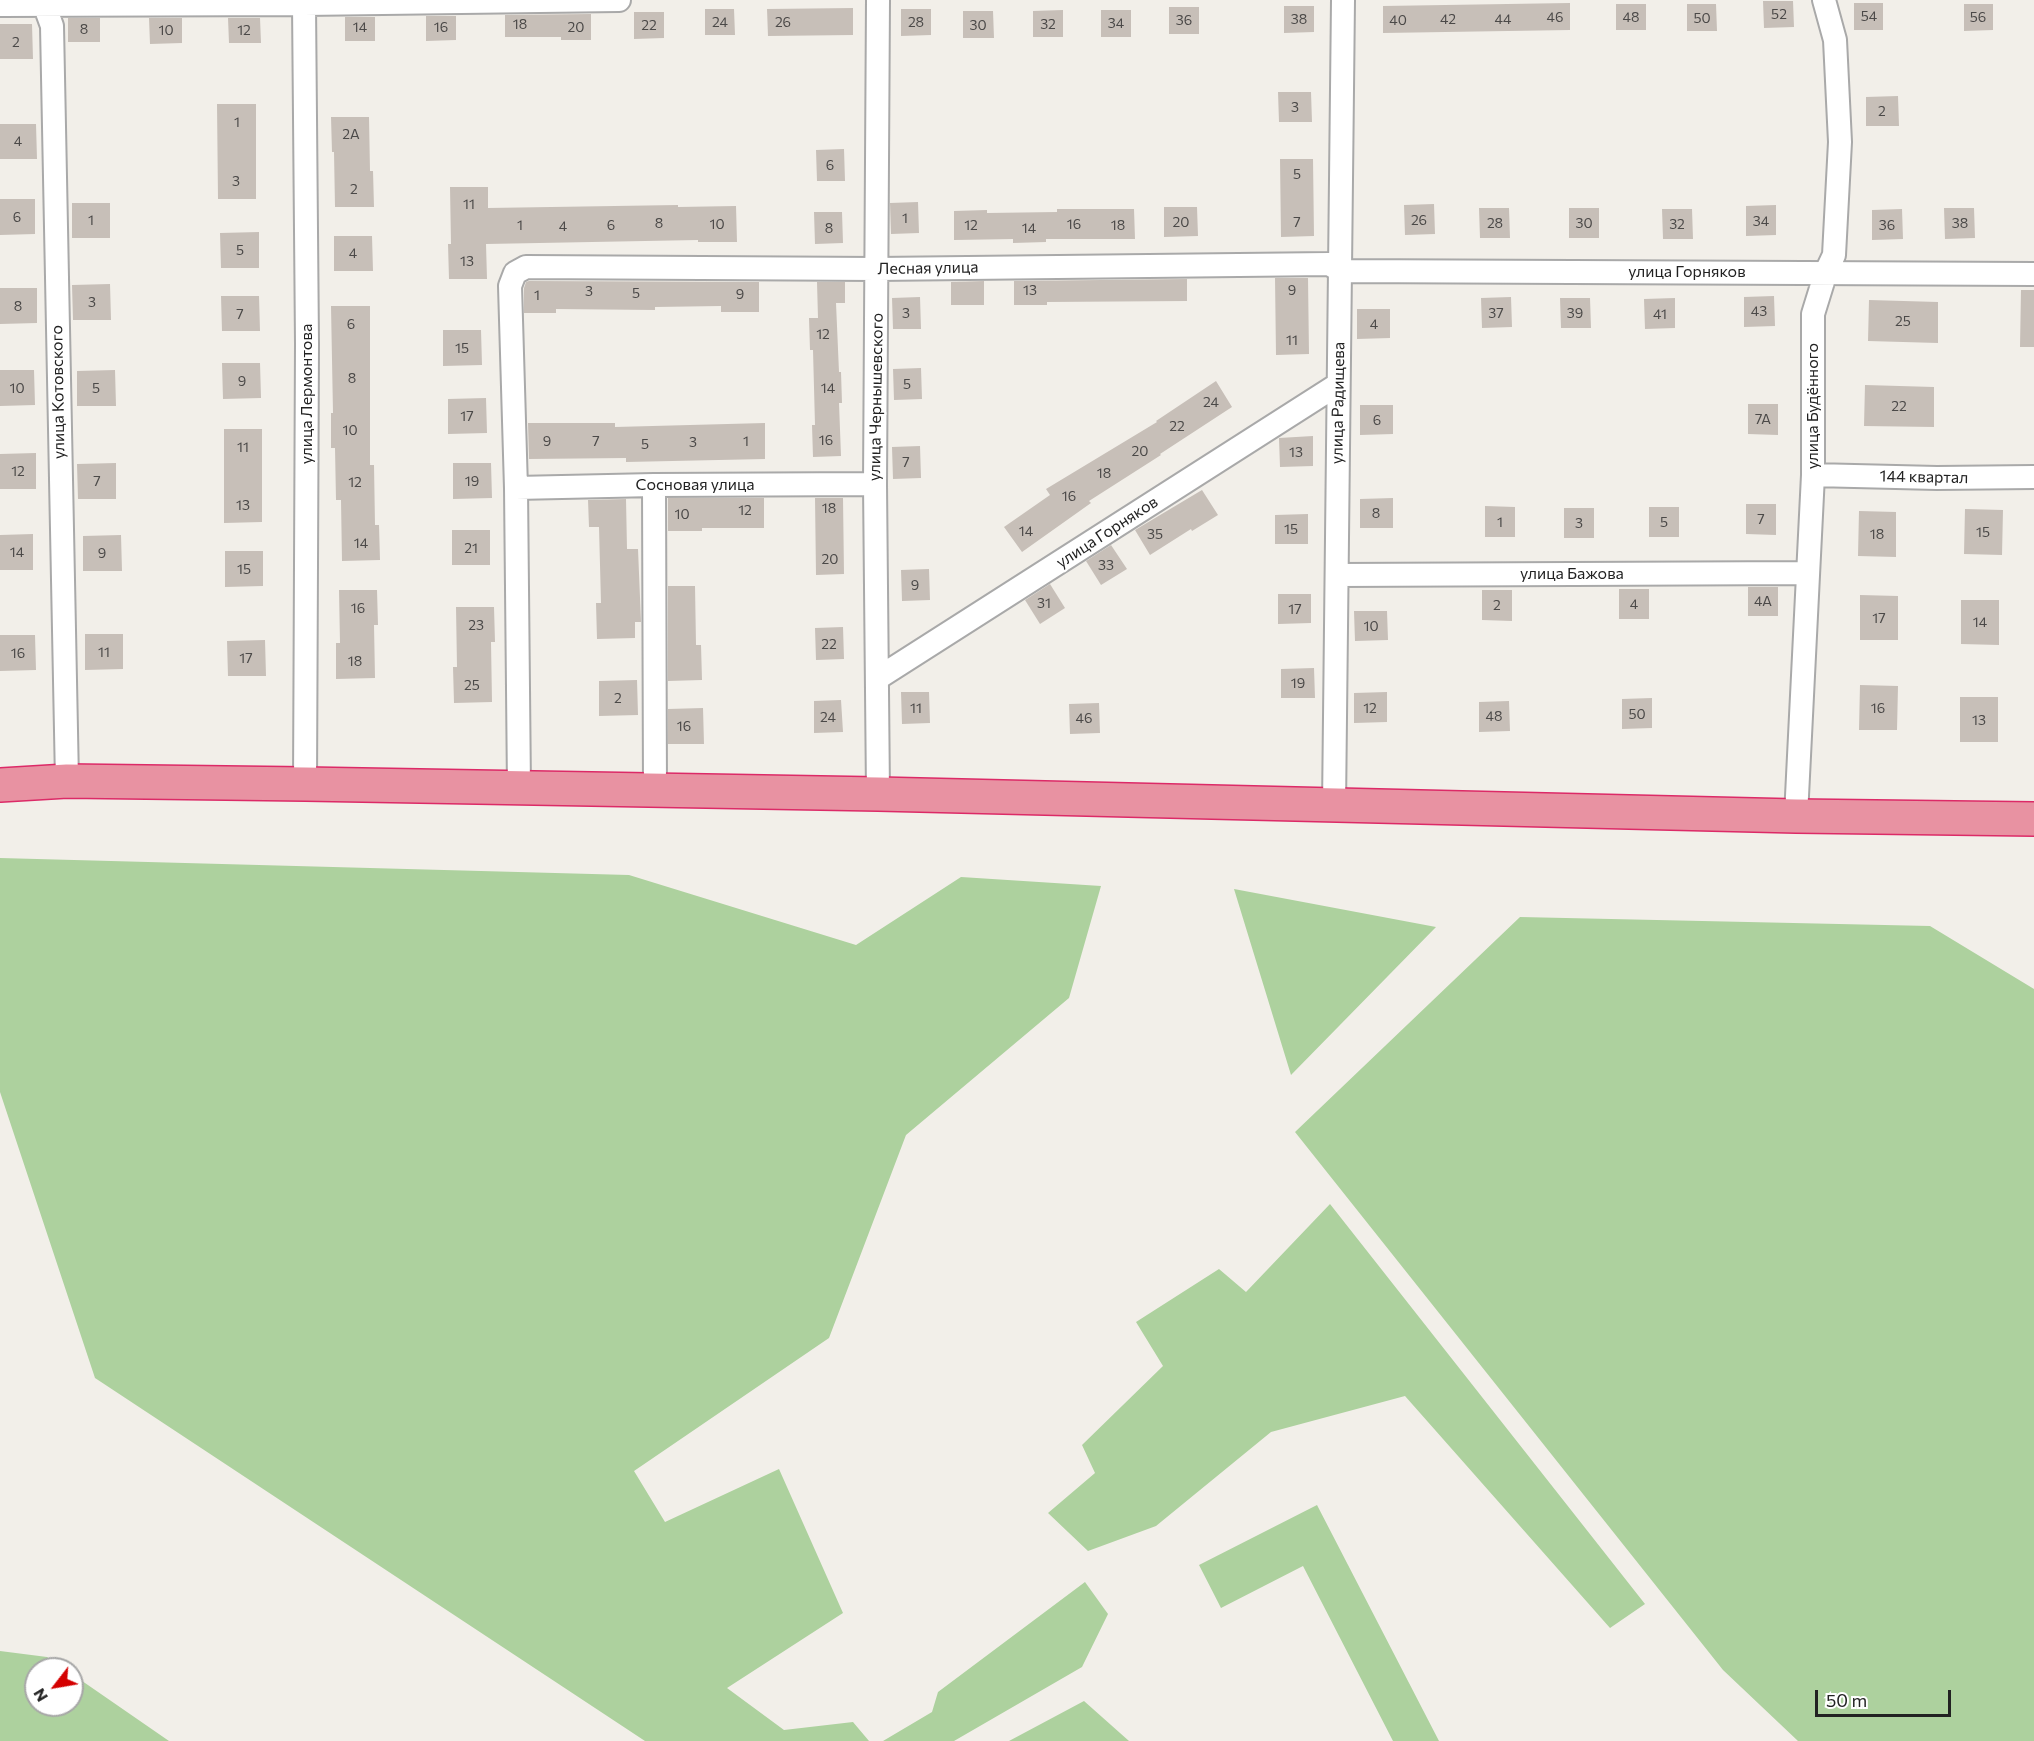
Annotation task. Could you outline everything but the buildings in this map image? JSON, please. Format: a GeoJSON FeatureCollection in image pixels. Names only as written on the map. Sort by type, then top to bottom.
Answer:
{"type":"FeatureCollection","features":[{"type":"Feature","properties":{"kind":"highway"},"geometry":{"type":"LineString","coordinates":[[0,784],[67,781],[305,784],[878,794],[1796,816],[2034,819]]}},
{"type":"Feature","properties":{"kind":"street"},"geometry":{"type":"LineString","coordinates":[[0,5],[619,0]]}},
{"type":"Feature","properties":{"kind":"street","name":"улица Чернышевского"},"geometry":{"type":"LineString","coordinates":[[878,0],[875,484],[878,794]]}},
{"type":"Feature","properties":{"kind":"street","name":"улица Радищева"},"geometry":{"type":"LineString","coordinates":[[1334,806],[1342,0]]}},
{"type":"Feature","properties":{"kind":"street","name":"улица Будённого"},"geometry":{"type":"LineString","coordinates":[[1796,816],[1813,475],[1814,314],[1826,272],[1834,255],[1840,142],[1835,40],[1824,0]]}},
{"type":"Feature","properties":{"kind":"street","name":"улица Котовского"},"geometry":{"type":"LineString","coordinates":[[44,4],[52,26],[67,781]]}},
{"type":"Feature","properties":{"kind":"street","name":"улица Лермонтова"},"geometry":{"type":"LineString","coordinates":[[304,4],[308,344],[305,784]]}},
{"type":"Feature","properties":{"kind":"street","name":"Лесная улица"},"geometry":{"type":"LineString","coordinates":[[516,489],[510,286],[515,273],[526,267],[877,268],[1329,264],[1341,271]]}},
{"type":"Feature","properties":{"kind":"street","name":"улица Горняков"},"geometry":{"type":"LineString","coordinates":[[1341,271],[2034,274]]}},
{"type":"Feature","properties":{"kind":"street","name":"улица Горняков"},"geometry":{"type":"LineString","coordinates":[[878,678],[1337,385]]}},
{"type":"Feature","properties":{"kind":"street","name":"144 квартал"},"geometry":{"type":"LineString","coordinates":[[1813,475],[1937,478],[2034,477]]}},
{"type":"Feature","properties":{"kind":"street","name":"Сосновая улица"},"geometry":{"type":"LineString","coordinates":[[516,489],[654,485],[875,484]]}},
{"type":"Feature","properties":{"kind":"street"},"geometry":{"type":"LineString","coordinates":[[654,485],[655,791]]}},
{"type":"Feature","properties":{"kind":"street"},"geometry":{"type":"LineString","coordinates":[[516,489],[519,789]]}},
{"type":"Feature","properties":{"kind":"street","name":"улица Бажова"},"geometry":{"type":"LineString","coordinates":[[1338,575],[1807,573]]}},
{"type":"Feature","properties":{"kind":"green space"},"geometry":{"type":"Polygon","coordinates":[[[0,858],[629,875],[856,945],[961,877],[1101,886],[1069,998],[906,1135],[829,1338],[634,1471],[665,1522],[779,1469],[843,1613],[727,1688],[784,1730],[853,1722],[869,1741],[645,1741],[95,1378],[0,1092],[0,858]]]}},
{"type":"Feature","properties":{"kind":"green space"},"geometry":{"type":"Polygon","coordinates":[[[1234,889],[1436,927],[1291,1075],[1234,889]]]}},
{"type":"Feature","properties":{"kind":"green space"},"geometry":{"type":"Polygon","coordinates":[[[1520,917],[1930,926],[2034,989],[2034,1741],[1798,1741],[1723,1670],[1295,1132],[1520,917]]]}},
{"type":"Feature","properties":{"kind":"green space"},"geometry":{"type":"Polygon","coordinates":[[[1330,1204],[1645,1604],[1610,1628],[1405,1396],[1271,1432],[1156,1526],[1088,1551],[1048,1513],[1095,1473],[1082,1445],[1163,1366],[1136,1322],[1219,1269],[1246,1292],[1330,1204]]]}},
{"type":"Feature","properties":{"kind":"green space"},"geometry":{"type":"Polygon","coordinates":[[[1317,1505],[1439,1741],[1393,1741],[1303,1566],[1221,1608],[1199,1565],[1317,1505]]]}},
{"type":"Feature","properties":{"kind":"green space"},"geometry":{"type":"Polygon","coordinates":[[[1085,1582],[1108,1614],[1082,1667],[954,1741],[883,1741],[932,1712],[938,1692],[1085,1582]]]}},
{"type":"Feature","properties":{"kind":"green space"},"geometry":{"type":"Polygon","coordinates":[[[0,1651],[47,1657],[24,1657],[24,1717],[84,1717],[84,1682],[169,1741],[0,1741],[0,1651]]]}},
{"type":"Feature","properties":{"kind":"green space"},"geometry":{"type":"Polygon","coordinates":[[[1084,1701],[1129,1741],[1009,1741],[1084,1701]]]}}]}
